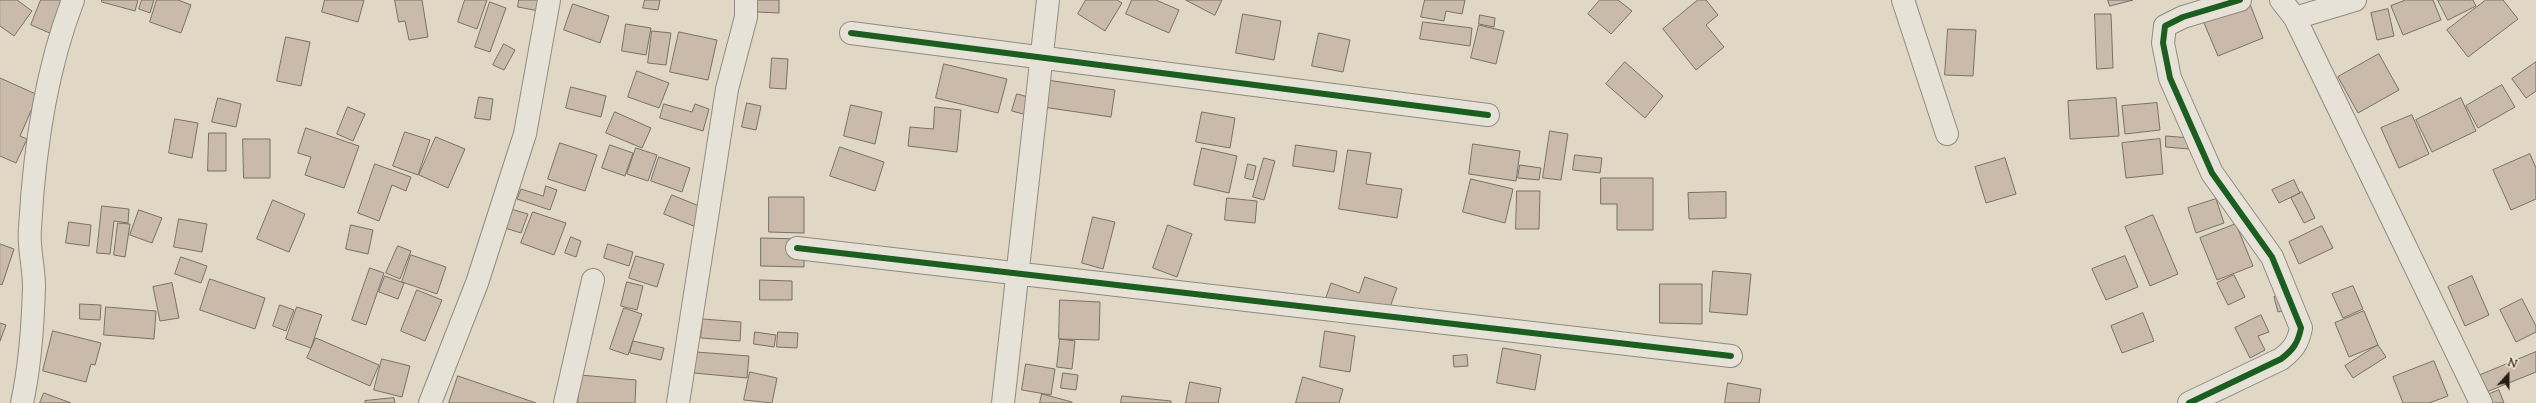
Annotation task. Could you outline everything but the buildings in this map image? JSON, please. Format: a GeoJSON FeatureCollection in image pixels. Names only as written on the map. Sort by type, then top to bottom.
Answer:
{"type":"FeatureCollection","features":[{"type":"Feature","properties":{"kind":"street"},"geometry":{"type":"LineString","coordinates":[[22,403],[27,381],[34,285],[30,230],[40,138],[60,34],[73,0]]}},
{"type":"Feature","properties":{"kind":"street"},"geometry":{"type":"LineString","coordinates":[[430,403],[478,283],[525,134],[549,0]]}},
{"type":"Feature","properties":{"kind":"street"},"geometry":{"type":"LineString","coordinates":[[678,403],[727,89],[746,16],[746,0]]}},
{"type":"Feature","properties":{"kind":"street"},"geometry":{"type":"LineString","coordinates":[[1003,403],[1048,0]]}},
{"type":"Feature","properties":{"kind":"street"},"geometry":{"type":"LineString","coordinates":[[1903,0],[1947,134]]}},
{"type":"Feature","properties":{"kind":"street"},"geometry":{"type":"LineString","coordinates":[[2189,403],[2281,358],[2292,350],[2299,340],[2301,328],[2272,256],[2212,173],[2170,78],[2163,43],[2165,26],[2183,17],[2240,0]]}},
{"type":"Feature","properties":{"kind":"street"},"geometry":{"type":"LineString","coordinates":[[2281,0],[2295,18],[2480,403]]}},
{"type":"Feature","properties":{"kind":"street"},"geometry":{"type":"LineString","coordinates":[[2295,18],[2355,0]]}},
{"type":"Feature","properties":{"kind":"street"},"geometry":{"type":"LineString","coordinates":[[851,33],[1041,56],[1488,115]]}},
{"type":"Feature","properties":{"kind":"street"},"geometry":{"type":"LineString","coordinates":[[796,248],[1017,272],[1731,356]]}},
{"type":"Feature","properties":{"kind":"street"},"geometry":{"type":"LineString","coordinates":[[565,403],[593,280]]}},
{"type":"Feature","properties":{"kind":"cycle path"},"geometry":{"type":"LineString","coordinates":[[2189,403],[2281,359],[2294,346],[2301,328],[2272,257],[2212,173],[2170,78],[2163,43],[2165,26],[2183,17],[2240,0]]}},
{"type":"Feature","properties":{"kind":"cycle path"},"geometry":{"type":"LineString","coordinates":[[851,33],[1488,115]]}},
{"type":"Feature","properties":{"kind":"cycle path"},"geometry":{"type":"LineString","coordinates":[[797,248],[1731,356]]}}]}
